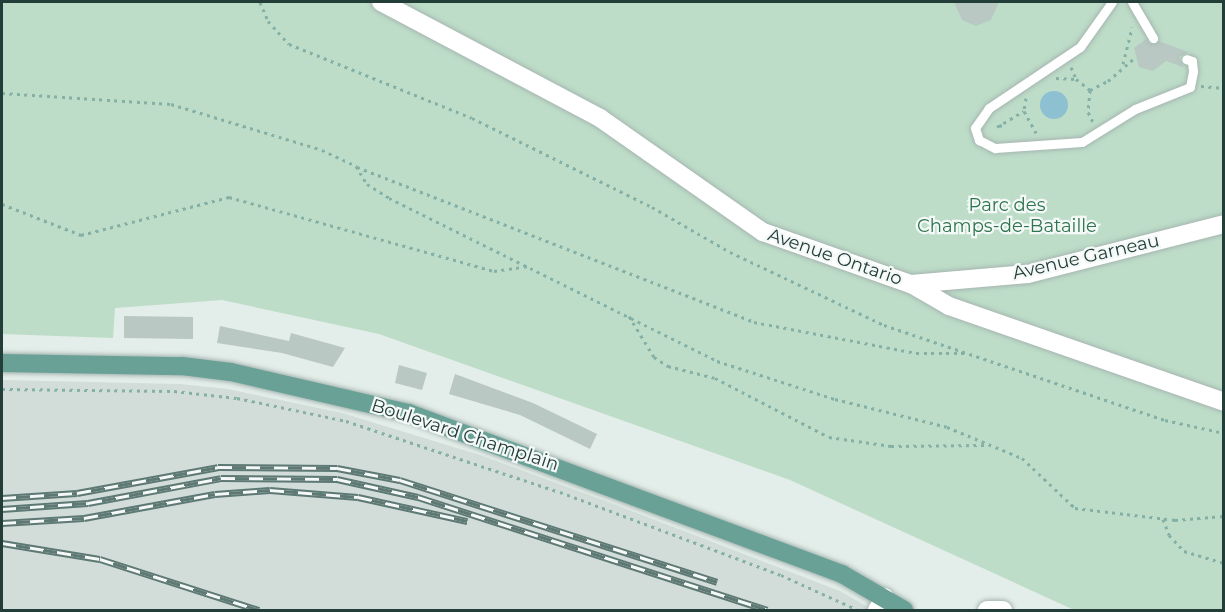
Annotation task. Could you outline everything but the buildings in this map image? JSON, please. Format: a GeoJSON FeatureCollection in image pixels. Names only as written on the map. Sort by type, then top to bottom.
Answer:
{"type":"FeatureCollection","features":[{"type":"Feature","properties":{"kind":"main road","name":"Boulevard Champlain"},"geometry":{"type":"LineString","coordinates":[[2,363],[182,366],[345,396],[439,423],[602,482],[843,574],[881,604],[904,610]]}},
{"type":"Feature","properties":{"kind":"street","name":"Avenue Ontario"},"geometry":{"type":"LineString","coordinates":[[381,2],[600,117],[763,232],[911,284],[949,306],[1224,402]]}},
{"type":"Feature","properties":{"kind":"street","name":"Avenue Garneau"},"geometry":{"type":"LineString","coordinates":[[911,284],[1028,274],[1224,224]]}},
{"type":"Feature","properties":{"kind":"street"},"geometry":{"type":"LineString","coordinates":[[987,610],[1002,610]]}},
{"type":"Feature","properties":{"kind":"lane"},"geometry":{"type":"LineString","coordinates":[[1112,2],[1074,50],[989,108],[980,117],[976,134],[995,148],[1082,142],[1190,87],[1193,71],[1191,61],[1186,59]]}},
{"type":"Feature","properties":{"kind":"lane"},"geometry":{"type":"LineString","coordinates":[[1132,2],[1153,38]]}},
{"type":"Feature","properties":{"kind":"path"},"geometry":{"type":"LineString","coordinates":[[260,2],[268,21],[289,44],[472,118],[652,207],[730,252],[884,325],[1165,420],[1224,433]]}},
{"type":"Feature","properties":{"kind":"path"},"geometry":{"type":"LineString","coordinates":[[1090,90],[1108,81],[1123,63],[1132,32],[1130,17]]}},
{"type":"Feature","properties":{"kind":"path"},"geometry":{"type":"LineString","coordinates":[[1074,50],[1071,64],[1076,79],[1090,90]]}},
{"type":"Feature","properties":{"kind":"path"},"geometry":{"type":"LineString","coordinates":[[1123,63],[1133,58]]}},
{"type":"Feature","properties":{"kind":"path"},"geometry":{"type":"LineString","coordinates":[[1050,79],[1076,79]]}},
{"type":"Feature","properties":{"kind":"path"},"geometry":{"type":"LineString","coordinates":[[1190,87],[1224,88]]}},
{"type":"Feature","properties":{"kind":"path"},"geometry":{"type":"LineString","coordinates":[[1002,125],[1024,111],[1030,90]]}},
{"type":"Feature","properties":{"kind":"path"},"geometry":{"type":"LineString","coordinates":[[1090,90],[1090,118],[1104,129]]}},
{"type":"Feature","properties":{"kind":"path"},"geometry":{"type":"LineString","coordinates":[[2,93],[171,104],[322,150],[356,166],[754,322],[916,353],[967,353]]}},
{"type":"Feature","properties":{"kind":"path"},"geometry":{"type":"LineString","coordinates":[[1024,111],[1041,137]]}},
{"type":"Feature","properties":{"kind":"path"},"geometry":{"type":"LineString","coordinates":[[356,166],[367,184],[389,198],[531,266],[717,361],[835,399],[947,427],[1022,458],[1075,508],[1163,519],[1224,516]]}},
{"type":"Feature","properties":{"kind":"path"},"geometry":{"type":"LineString","coordinates":[[2,204],[81,235],[229,197],[494,271],[531,266]]}},
{"type":"Feature","properties":{"kind":"path"},"geometry":{"type":"LineString","coordinates":[[628,315],[654,357],[668,366],[715,378],[829,437],[891,446],[989,445]]}},
{"type":"Feature","properties":{"kind":"path"},"geometry":{"type":"LineString","coordinates":[[2,389],[174,391],[237,398],[346,421],[581,500],[781,575],[858,610]]}},
{"type":"Feature","properties":{"kind":"path"},"geometry":{"type":"LineString","coordinates":[[1163,519],[1169,535],[1184,551],[1224,563]]}},
{"type":"Feature","properties":{"kind":"shaded area"},"geometry":{"type":"Polygon","coordinates":[[[2,380],[180,384],[228,389],[342,413],[480,455],[608,502],[840,591],[873,610],[2,610],[2,380]]]}},
{"type":"Feature","properties":{"kind":"green space","name":"Parc des Champs-de-Bataille"},"geometry":{"type":"Polygon","coordinates":[[[2,2],[1223,2],[1223,610],[1074,610],[790,480],[379,334],[222,300],[115,308],[113,338],[2,334],[2,2]]]}},
{"type":"Feature","properties":{"kind":"water"},"geometry":{"type":"Polygon","coordinates":[[[1054,91],[1064,95],[1068,105],[1064,115],[1054,119],[1044,115],[1040,105],[1044,95],[1054,91]]]}},
{"type":"Feature","properties":{"kind":"railway"},"geometry":{"type":"LineString","coordinates":[[2,498],[77,493],[218,467],[337,468],[400,480],[717,582]]}},
{"type":"Feature","properties":{"kind":"railway"},"geometry":{"type":"LineString","coordinates":[[2,509],[88,503],[221,478],[337,479],[418,497],[767,610]]}},
{"type":"Feature","properties":{"kind":"railway"},"geometry":{"type":"LineString","coordinates":[[2,523],[84,518],[215,494],[270,490],[358,497],[467,521]]}},
{"type":"Feature","properties":{"kind":"railway"},"geometry":{"type":"LineString","coordinates":[[2,543],[100,559],[259,610]]}}]}
